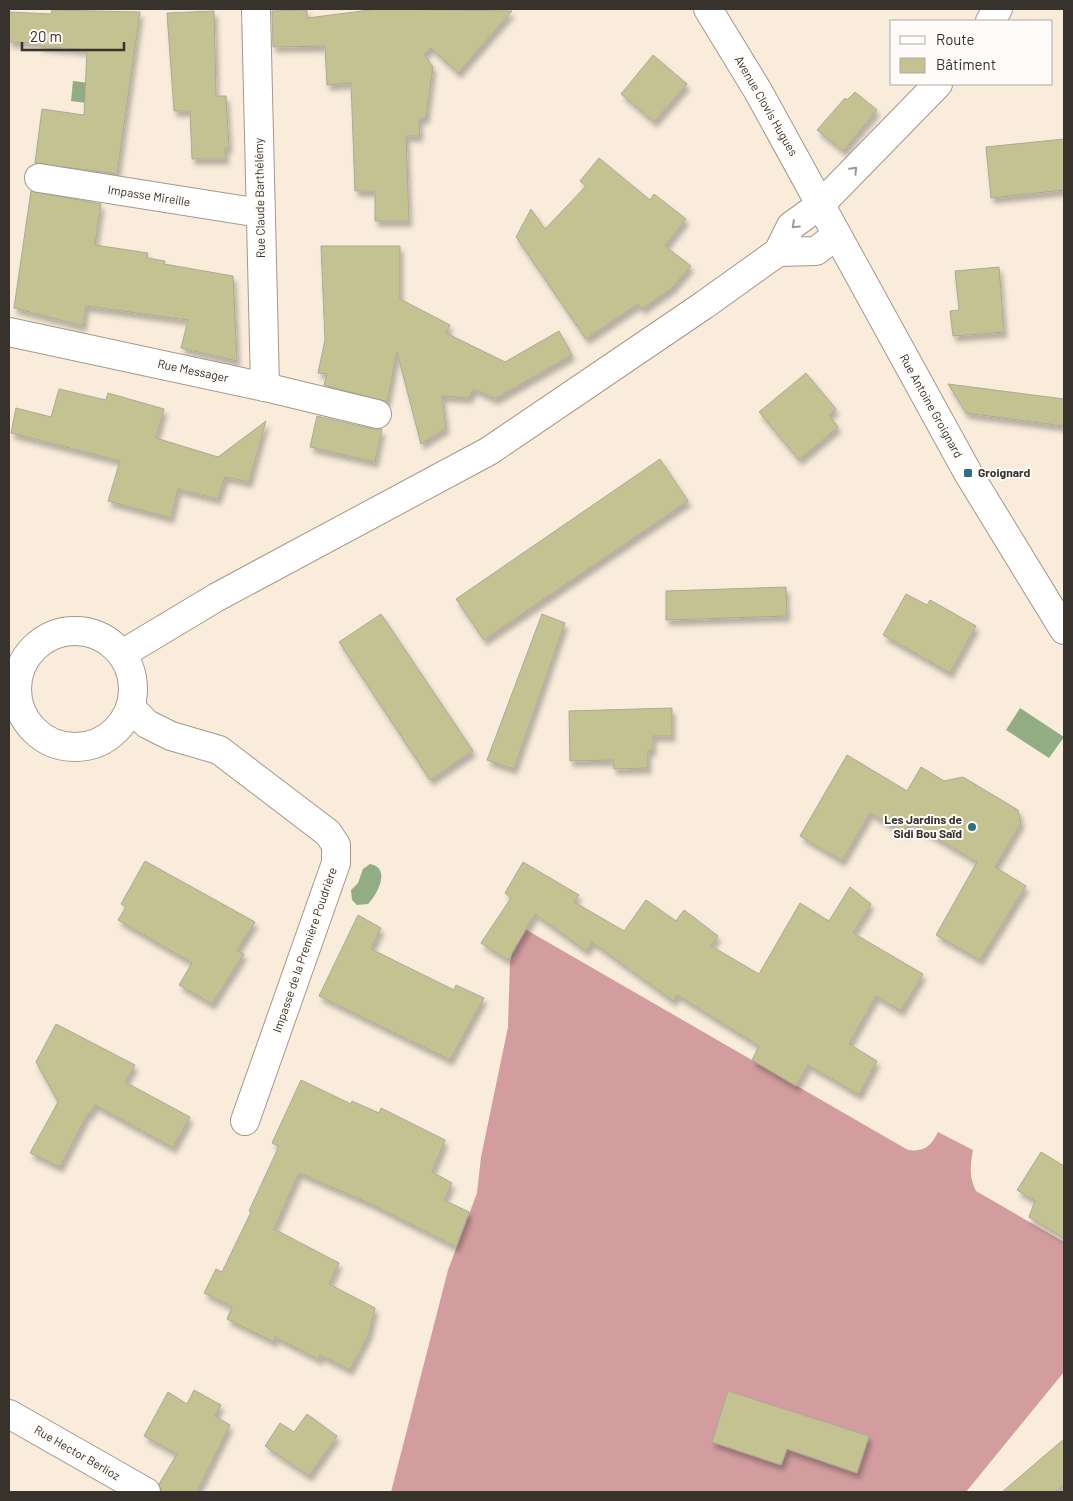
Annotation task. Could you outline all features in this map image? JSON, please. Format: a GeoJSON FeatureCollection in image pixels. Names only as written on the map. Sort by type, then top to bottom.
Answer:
{"type":"FeatureCollection","features":[{"type":"Feature","properties":{"kind":"street","name":"Rue Claude Barthélémy"},"geometry":{"type":"LineString","coordinates":[[256,9],[266,387]]}},
{"type":"Feature","properties":{"kind":"street","name":"Avenue Clovis Hugues"},"geometry":{"type":"LineString","coordinates":[[708,9],[758,91],[820,205]]}},
{"type":"Feature","properties":{"kind":"street"},"geometry":{"type":"LineString","coordinates":[[991,20],[998,9]]}},
{"type":"Feature","properties":{"kind":"street"},"geometry":{"type":"LineString","coordinates":[[122,654],[217,597],[489,451],[778,252],[791,226],[820,205],[937,85]]}},
{"type":"Feature","properties":{"kind":"street","name":"Impasse Mireille"},"geometry":{"type":"LineString","coordinates":[[39,178],[260,213]]}},
{"type":"Feature","properties":{"kind":"street","name":"Rue Antoine Groignard"},"geometry":{"type":"LineString","coordinates":[[820,205],[963,464],[1064,630]]}},
{"type":"Feature","properties":{"kind":"street"},"geometry":{"type":"LineString","coordinates":[[778,252],[816,251],[837,235]]}},
{"type":"Feature","properties":{"kind":"street","name":"Rue Messager"},"geometry":{"type":"LineString","coordinates":[[9,332],[266,387],[377,414]]}},
{"type":"Feature","properties":{"kind":"street"},"geometry":{"type":"LineString","coordinates":[[69,631],[90,632],[107,640],[122,654],[133,678],[131,708],[114,733],[92,745],[72,747],[52,743],[36,732],[14,707],[17,688],[15,668],[32,650],[48,638],[69,631]]}},
{"type":"Feature","properties":{"kind":"street","name":"Impasse de la Première Poudrière"},"geometry":{"type":"LineString","coordinates":[[131,708],[147,724],[171,736],[219,750],[328,833],[336,845],[336,863],[245,1121]]}},
{"type":"Feature","properties":{"kind":"street","name":"Rue Hector Berlioz"},"geometry":{"type":"LineString","coordinates":[[9,1414],[146,1492]]}},
{"type":"Feature","properties":{"kind":"shaded area"},"geometry":{"type":"Polygon","coordinates":[[[73,81],[113,86],[111,106],[71,101],[73,81]]]}},
{"type":"Feature","properties":{"kind":"shaded area"},"geometry":{"type":"Polygon","coordinates":[[[1020,708],[1064,737],[1049,758],[1006,730],[1020,708]]]}},
{"type":"Feature","properties":{"kind":"shaded area"},"geometry":{"type":"Polygon","coordinates":[[[370,864],[377,866],[380,871],[381,882],[368,904],[357,905],[352,900],[351,890],[358,883],[363,869],[370,864]]]}},
{"type":"Feature","properties":{"kind":"shaded area"},"geometry":{"type":"Polygon","coordinates":[[[518,925],[908,1150],[919,1150],[927,1147],[938,1132],[973,1150],[971,1171],[976,1191],[1064,1242],[1064,1372],[966,1492],[391,1492],[448,1270],[477,1193],[481,1157],[508,1027],[510,963],[518,925]]]}},
{"type":"Feature","properties":{"kind":"building"},"geometry":{"type":"Polygon","coordinates":[[[378,9],[512,11],[458,73],[431,48],[424,54],[433,67],[426,118],[419,119],[420,136],[406,136],[409,221],[375,221],[375,191],[355,191],[351,83],[327,85],[325,46],[273,47],[272,11],[307,10],[307,18],[378,9]]]}},
{"type":"Feature","properties":{"kind":"building"},"geometry":{"type":"Polygon","coordinates":[[[52,10],[140,12],[117,174],[35,163],[42,109],[84,115],[87,50],[40,46],[40,43],[9,42],[9,12],[51,14],[52,10]]]}},
{"type":"Feature","properties":{"kind":"building"},"geometry":{"type":"Polygon","coordinates":[[[214,11],[216,96],[226,96],[229,148],[225,148],[226,159],[192,159],[190,111],[174,111],[167,13],[214,11]]]}},
{"type":"Feature","properties":{"kind":"building"},"geometry":{"type":"Polygon","coordinates":[[[653,55],[687,84],[654,122],[621,94],[653,55]]]}},
{"type":"Feature","properties":{"kind":"building"},"geometry":{"type":"Polygon","coordinates":[[[855,92],[877,110],[843,151],[817,130],[845,98],[847,100],[855,92]]]}},
{"type":"Feature","properties":{"kind":"building"},"geometry":{"type":"Polygon","coordinates":[[[1064,139],[1064,190],[991,198],[986,147],[1064,139]]]}},
{"type":"Feature","properties":{"kind":"building"},"geometry":{"type":"Polygon","coordinates":[[[599,158],[650,200],[654,194],[686,219],[665,246],[691,266],[672,288],[642,309],[638,304],[586,339],[516,237],[531,209],[545,229],[586,186],[580,181],[599,158]]]}},
{"type":"Feature","properties":{"kind":"building"},"geometry":{"type":"Polygon","coordinates":[[[31,191],[101,204],[95,245],[148,253],[147,258],[165,261],[164,264],[233,276],[237,361],[181,348],[188,320],[86,306],[83,326],[14,308],[31,191]]]}},
{"type":"Feature","properties":{"kind":"building"},"geometry":{"type":"Polygon","coordinates":[[[321,246],[400,246],[400,299],[450,325],[446,333],[505,362],[559,331],[572,355],[495,399],[474,389],[469,398],[442,396],[446,428],[421,444],[397,352],[387,402],[324,385],[327,374],[318,373],[325,340],[321,246]]]}},
{"type":"Feature","properties":{"kind":"building"},"geometry":{"type":"Polygon","coordinates":[[[999,267],[1004,332],[953,336],[950,311],[959,310],[955,271],[999,267]]]}},
{"type":"Feature","properties":{"kind":"building"},"geometry":{"type":"Polygon","coordinates":[[[806,373],[836,409],[829,415],[838,427],[799,460],[759,412],[806,373]]]}},
{"type":"Feature","properties":{"kind":"building"},"geometry":{"type":"Polygon","coordinates":[[[948,384],[1064,399],[1064,426],[966,413],[948,384]]]}},
{"type":"Feature","properties":{"kind":"building"},"geometry":{"type":"Polygon","coordinates":[[[59,389],[106,400],[108,393],[164,409],[156,438],[218,457],[266,421],[249,482],[225,477],[218,499],[178,489],[171,518],[108,501],[120,461],[11,433],[16,408],[51,417],[59,389]]]}},
{"type":"Feature","properties":{"kind":"building"},"geometry":{"type":"Polygon","coordinates":[[[317,416],[373,429],[382,429],[375,462],[310,447],[317,416]]]}},
{"type":"Feature","properties":{"kind":"building"},"geometry":{"type":"Polygon","coordinates":[[[660,459],[688,501],[484,640],[456,599],[660,459]]]}},
{"type":"Feature","properties":{"kind":"building"},"geometry":{"type":"Polygon","coordinates":[[[786,587],[787,616],[666,620],[666,591],[786,587]]]}},
{"type":"Feature","properties":{"kind":"building"},"geometry":{"type":"Polygon","coordinates":[[[906,594],[927,605],[930,600],[976,626],[950,673],[883,635],[906,594]]]}},
{"type":"Feature","properties":{"kind":"building"},"geometry":{"type":"Polygon","coordinates":[[[381,614],[473,751],[430,780],[339,642],[381,614]]]}},
{"type":"Feature","properties":{"kind":"building"},"geometry":{"type":"Polygon","coordinates":[[[542,614],[565,623],[514,769],[487,760],[542,614]]]}},
{"type":"Feature","properties":{"kind":"building"},"geometry":{"type":"Polygon","coordinates":[[[672,708],[672,736],[653,736],[653,750],[648,751],[648,768],[614,769],[613,760],[570,761],[569,711],[672,708]]]}},
{"type":"Feature","properties":{"kind":"building"},"geometry":{"type":"Polygon","coordinates":[[[847,755],[907,791],[921,767],[944,781],[963,777],[1018,810],[1021,823],[995,867],[1026,886],[980,960],[936,935],[977,862],[909,822],[903,832],[870,813],[842,861],[800,836],[847,755]]]}},
{"type":"Feature","properties":{"kind":"building"},"geometry":{"type":"Polygon","coordinates":[[[145,861],[255,922],[237,950],[244,954],[212,1004],[179,985],[192,963],[118,920],[126,907],[121,904],[145,861]]]}},
{"type":"Feature","properties":{"kind":"building"},"geometry":{"type":"Polygon","coordinates":[[[523,862],[579,895],[574,902],[624,931],[646,900],[676,921],[684,910],[718,936],[711,946],[759,974],[800,903],[829,921],[850,887],[871,904],[853,933],[923,974],[901,1011],[876,996],[849,1044],[877,1061],[859,1095],[808,1065],[796,1086],[752,1060],[759,1046],[677,995],[673,1001],[592,942],[586,951],[535,914],[508,960],[481,943],[511,898],[505,893],[523,862]]]}},
{"type":"Feature","properties":{"kind":"building"},"geometry":{"type":"Polygon","coordinates":[[[358,915],[381,928],[371,949],[454,990],[456,985],[484,998],[450,1060],[319,996],[358,915]]]}},
{"type":"Feature","properties":{"kind":"building"},"geometry":{"type":"Polygon","coordinates":[[[56,1024],[135,1065],[125,1082],[190,1117],[173,1148],[95,1105],[90,1114],[88,1113],[60,1167],[30,1153],[58,1102],[36,1062],[56,1024]]]}},
{"type":"Feature","properties":{"kind":"building"},"geometry":{"type":"Polygon","coordinates":[[[301,1080],[351,1104],[352,1101],[379,1113],[381,1108],[445,1140],[432,1172],[452,1183],[444,1200],[469,1212],[456,1247],[371,1204],[299,1173],[274,1229],[339,1263],[329,1284],[375,1308],[369,1334],[350,1370],[320,1355],[320,1360],[275,1337],[274,1342],[227,1319],[232,1307],[204,1293],[216,1269],[222,1272],[251,1212],[249,1211],[279,1146],[272,1143],[301,1080]]]}},
{"type":"Feature","properties":{"kind":"building"},"geometry":{"type":"Polygon","coordinates":[[[1041,1152],[1064,1166],[1064,1238],[1029,1217],[1035,1201],[1017,1190],[1041,1152]]]}},
{"type":"Feature","properties":{"kind":"building"},"geometry":{"type":"Polygon","coordinates":[[[194,1390],[221,1405],[215,1416],[230,1425],[197,1492],[162,1492],[159,1484],[177,1454],[144,1436],[168,1392],[187,1404],[194,1390]]]}},
{"type":"Feature","properties":{"kind":"building"},"geometry":{"type":"Polygon","coordinates":[[[728,1391],[869,1436],[857,1473],[787,1449],[781,1465],[712,1442],[728,1391]]]}},
{"type":"Feature","properties":{"kind":"building"},"geometry":{"type":"Polygon","coordinates":[[[307,1414],[337,1436],[309,1476],[265,1446],[280,1423],[294,1432],[307,1414]]]}},
{"type":"Feature","properties":{"kind":"building"},"geometry":{"type":"Polygon","coordinates":[[[1064,1439],[1064,1484],[1055,1492],[1002,1492],[1064,1439]]]}},
{"type":"Feature","properties":{"kind":"place","name":"Groignard"},"geometry":{"type":"Point","coordinates":[968,473]}},
{"type":"Feature","properties":{"kind":"place","name":"Les Jardins de Sidi Bou Saïd"},"geometry":{"type":"Point","coordinates":[972,827]}}]}
